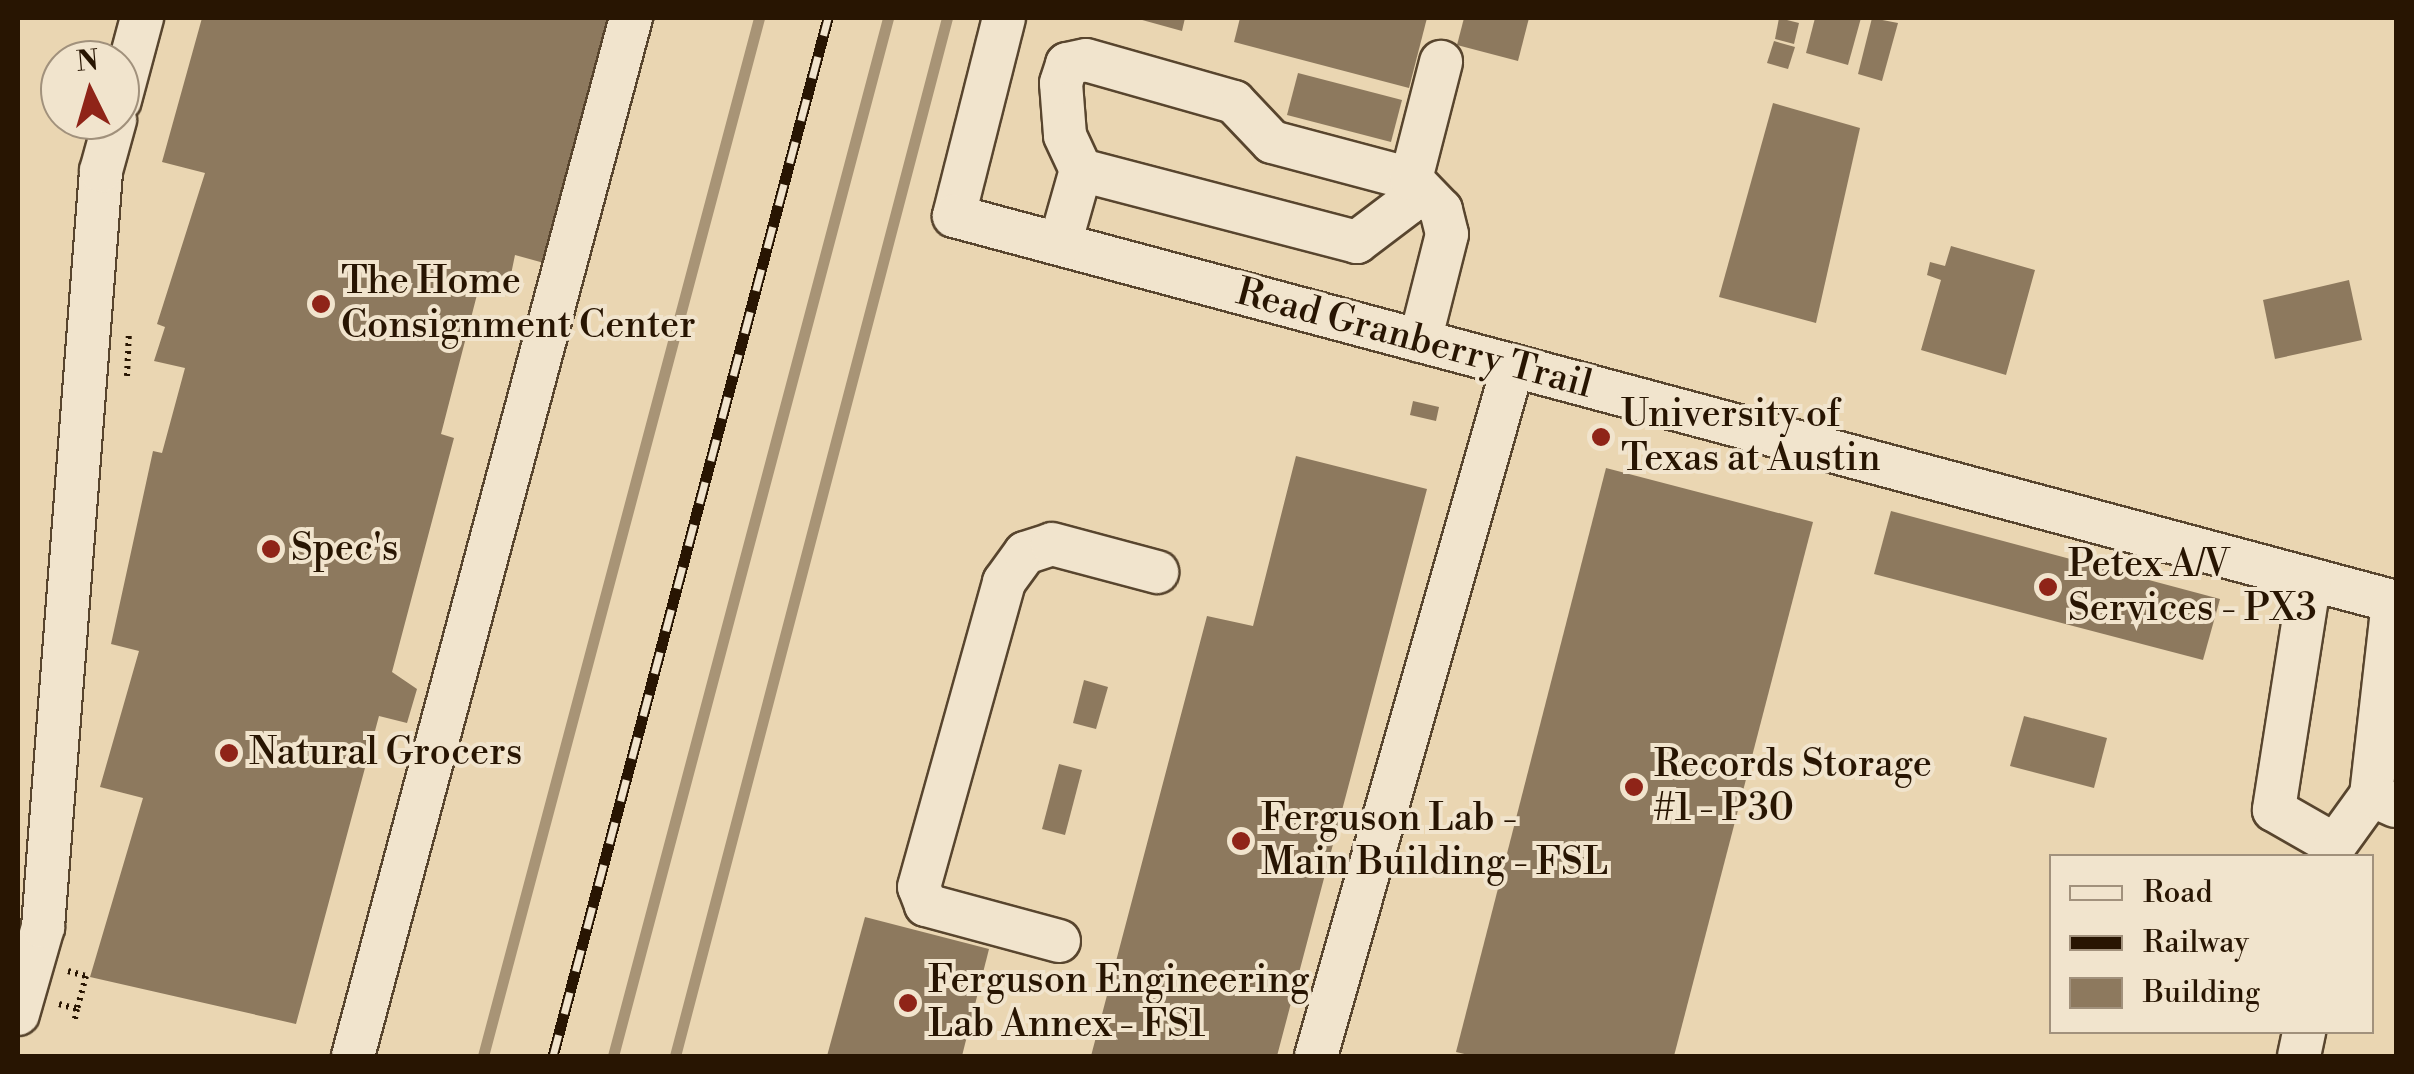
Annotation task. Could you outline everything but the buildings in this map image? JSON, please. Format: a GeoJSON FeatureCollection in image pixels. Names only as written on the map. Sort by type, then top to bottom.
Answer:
{"type":"FeatureCollection","features":[{"type":"Feature","properties":{"kind":"street"},"geometry":{"type":"LineString","coordinates":[[353,1056],[632,18]]}},
{"type":"Feature","properties":{"kind":"street","name":"Read Granberry Trail"},"geometry":{"type":"LineString","coordinates":[[1004,18],[954,216],[2395,602]]}},
{"type":"Feature","properties":{"kind":"street"},"geometry":{"type":"LineString","coordinates":[[1060,244],[1081,170],[1065,135],[1061,83],[1067,64],[1086,60],[1234,102],[1272,142],[1412,179],[1440,210],[1447,234],[1420,341]]}},
{"type":"Feature","properties":{"kind":"street"},"geometry":{"type":"LineString","coordinates":[[1081,170],[1357,242],[1407,204],[1440,62]]}},
{"type":"Feature","properties":{"kind":"street"},"geometry":{"type":"LineString","coordinates":[[37,1009],[101,171],[110,140]]}},
{"type":"Feature","properties":{"kind":"street"},"geometry":{"type":"LineString","coordinates":[[1316,1056],[1514,366]]}},
{"type":"Feature","properties":{"kind":"street"},"geometry":{"type":"LineString","coordinates":[[1060,941],[926,906],[920,887],[1004,582],[1025,553],[1052,544],[1157,572]]}},
{"type":"Feature","properties":{"kind":"street"},"geometry":{"type":"LineString","coordinates":[[2310,579],[2274,810],[2334,851],[2384,801],[2395,602]]}},
{"type":"Feature","properties":{"kind":"path"},"geometry":{"type":"LineString","coordinates":[[37,1009],[78,1009],[74,1023]]}},
{"type":"Feature","properties":{"kind":"waterway"},"geometry":{"type":"LineString","coordinates":[[483,1056],[759,18]]}},
{"type":"Feature","properties":{"kind":"waterway"},"geometry":{"type":"LineString","coordinates":[[613,1056],[888,18]]}},
{"type":"Feature","properties":{"kind":"waterway"},"geometry":{"type":"LineString","coordinates":[[675,1056],[947,18]]}},
{"type":"Feature","properties":{"kind":"railway"},"geometry":{"type":"LineString","coordinates":[[553,1056],[828,18]]}},
{"type":"Feature","properties":{"kind":"place","name":"The Home Consignment Center"},"geometry":{"type":"Point","coordinates":[321,304]}},
{"type":"Feature","properties":{"kind":"place","name":"University of Texas at Austin"},"geometry":{"type":"Point","coordinates":[1601,437]}},
{"type":"Feature","properties":{"kind":"place","name":"Spec's"},"geometry":{"type":"Point","coordinates":[271,549]}},
{"type":"Feature","properties":{"kind":"place","name":"Petex A/V Services - PX3"},"geometry":{"type":"Point","coordinates":[2048,587]}},
{"type":"Feature","properties":{"kind":"place","name":"Natural Grocers"},"geometry":{"type":"Point","coordinates":[229,753]}},
{"type":"Feature","properties":{"kind":"place","name":"Records Storage #1 - P30"},"geometry":{"type":"Point","coordinates":[1634,787]}},
{"type":"Feature","properties":{"kind":"place","name":"Ferguson Lab - Main Building - FSL"},"geometry":{"type":"Point","coordinates":[1241,841]}},
{"type":"Feature","properties":{"kind":"place","name":"Ferguson Engineering Lab Annex - FS1"},"geometry":{"type":"Point","coordinates":[908,1003]}}]}
